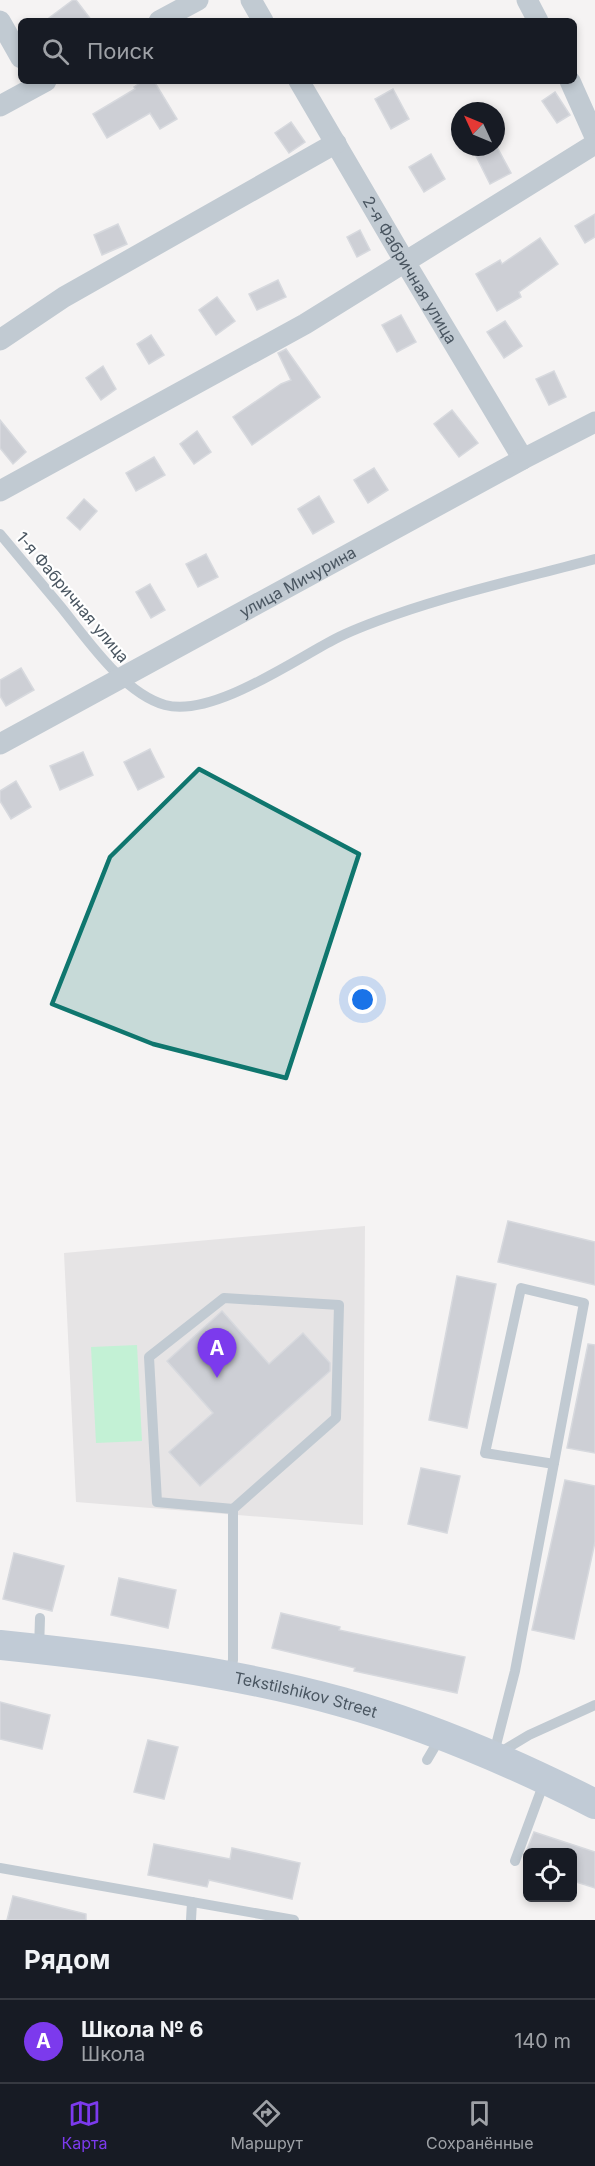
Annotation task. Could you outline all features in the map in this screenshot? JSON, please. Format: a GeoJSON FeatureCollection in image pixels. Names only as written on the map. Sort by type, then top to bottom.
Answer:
{"type":"FeatureCollection","features":[{"type":"Feature","properties":{"kind":"main road","name":"Tekstilshikov Street"},"geometry":{"type":"LineString","coordinates":[[0,1645],[157,1663],[229,1676],[342,1702],[435,1748],[493,1756],[595,1804]]}},
{"type":"Feature","properties":{"kind":"street"},"geometry":{"type":"LineString","coordinates":[[165,18],[198,0]]}},
{"type":"Feature","properties":{"kind":"street"},"geometry":{"type":"LineString","coordinates":[[251,0],[262,18]]}},
{"type":"Feature","properties":{"kind":"street"},"geometry":{"type":"LineString","coordinates":[[526,0],[536,18]]}},
{"type":"Feature","properties":{"kind":"street"},"geometry":{"type":"LineString","coordinates":[[0,21],[18,53]]}},
{"type":"Feature","properties":{"kind":"street"},"geometry":{"type":"LineString","coordinates":[[0,106],[37,84]]}},
{"type":"Feature","properties":{"kind":"street","name":"2-я Фабричная улица"},"geometry":{"type":"LineString","coordinates":[[301,84],[523,459]]}},
{"type":"Feature","properties":{"kind":"street"},"geometry":{"type":"LineString","coordinates":[[571,84],[595,137]]}},
{"type":"Feature","properties":{"kind":"street"},"geometry":{"type":"LineString","coordinates":[[0,340],[64,297],[336,143]]}},
{"type":"Feature","properties":{"kind":"street"},"geometry":{"type":"LineString","coordinates":[[0,491],[274,342],[595,144]]}},
{"type":"Feature","properties":{"kind":"street","name":"улица Мичурина"},"geometry":{"type":"LineString","coordinates":[[0,744],[595,422]]}},
{"type":"Feature","properties":{"kind":"lane","name":"1-я Фабричная улица"},"geometry":{"type":"LineString","coordinates":[[0,534],[122,679],[143,694],[165,705],[184,707],[196,706],[247,686],[338,637],[374,622],[483,588],[595,559]]}},
{"type":"Feature","properties":{"kind":"lane"},"geometry":{"type":"LineString","coordinates":[[493,1756],[515,1671],[554,1464],[584,1303],[521,1288],[485,1453],[554,1464]]}},
{"type":"Feature","properties":{"kind":"lane"},"geometry":{"type":"LineString","coordinates":[[229,1676],[233,1660],[233,1509],[336,1418],[339,1305],[224,1298],[149,1358],[158,1502],[233,1509]]}},
{"type":"Feature","properties":{"kind":"lane"},"geometry":{"type":"LineString","coordinates":[[39,1649],[40,1618]]}},
{"type":"Feature","properties":{"kind":"lane"},"geometry":{"type":"LineString","coordinates":[[493,1756],[529,1735],[595,1705]]}},
{"type":"Feature","properties":{"kind":"lane"},"geometry":{"type":"LineString","coordinates":[[515,1861],[545,1780]]}},
{"type":"Feature","properties":{"kind":"lane"},"geometry":{"type":"LineString","coordinates":[[0,1868],[294,1920]]}},
{"type":"Feature","properties":{"kind":"lane"},"geometry":{"type":"LineString","coordinates":[[191,1920],[192,1902]]}},
{"type":"Feature","properties":{"kind":"highlighted area"},"geometry":{"type":"Polygon","coordinates":[[[199,769],[359,854],[286,1078],[153,1044],[52,1004],[110,857],[199,769]]]}},
{"type":"Feature","properties":{"kind":"shaded area"},"geometry":{"type":"Polygon","coordinates":[[[365,1226],[363,1525],[76,1502],[64,1253],[365,1226]]]}},
{"type":"Feature","properties":{"kind":"green space"},"geometry":{"type":"Polygon","coordinates":[[[137,1345],[142,1441],[96,1443],[91,1347],[137,1345]]]}},
{"type":"Feature","properties":{"kind":"building"},"geometry":{"type":"Polygon","coordinates":[[[76,0],[90,18],[49,18],[76,0]]]}},
{"type":"Feature","properties":{"kind":"building"},"geometry":{"type":"Polygon","coordinates":[[[138,84],[156,84],[177,119],[160,129],[150,113],[107,138],[93,114],[135,89],[134,87],[138,84]]]}},
{"type":"Feature","properties":{"kind":"building"},"geometry":{"type":"Polygon","coordinates":[[[393,89],[409,119],[391,129],[375,99],[393,89]]]}},
{"type":"Feature","properties":{"kind":"building"},"geometry":{"type":"Polygon","coordinates":[[[555,92],[570,115],[557,123],[542,101],[555,92]]]}},
{"type":"Feature","properties":{"kind":"building"},"geometry":{"type":"Polygon","coordinates":[[[291,122],[305,142],[289,153],[275,133],[291,122]]]}},
{"type":"Feature","properties":{"kind":"building"},"geometry":{"type":"Polygon","coordinates":[[[431,154],[445,179],[424,192],[409,167],[431,154]]]}},
{"type":"Feature","properties":{"kind":"building"},"geometry":{"type":"Polygon","coordinates":[[[476,156],[502,156],[511,173],[490,184],[476,156]]]}},
{"type":"Feature","properties":{"kind":"building"},"geometry":{"type":"Polygon","coordinates":[[[595,214],[595,237],[585,243],[575,226],[595,214]]]}},
{"type":"Feature","properties":{"kind":"building"},"geometry":{"type":"Polygon","coordinates":[[[118,224],[127,244],[102,255],[94,235],[118,224]]]}},
{"type":"Feature","properties":{"kind":"building"},"geometry":{"type":"Polygon","coordinates":[[[360,230],[370,250],[357,257],[347,237],[360,230]]]}},
{"type":"Feature","properties":{"kind":"building"},"geometry":{"type":"Polygon","coordinates":[[[540,238],[558,264],[519,292],[521,297],[497,311],[476,274],[500,260],[502,264],[540,238]]]}},
{"type":"Feature","properties":{"kind":"building"},"geometry":{"type":"Polygon","coordinates":[[[278,280],[286,297],[257,310],[249,294],[278,280]]]}},
{"type":"Feature","properties":{"kind":"building"},"geometry":{"type":"Polygon","coordinates":[[[217,297],[235,321],[216,335],[199,310],[217,297]]]}},
{"type":"Feature","properties":{"kind":"building"},"geometry":{"type":"Polygon","coordinates":[[[401,315],[416,342],[397,352],[382,325],[401,315]]]}},
{"type":"Feature","properties":{"kind":"building"},"geometry":{"type":"Polygon","coordinates":[[[505,321],[522,346],[504,358],[487,332],[505,321]]]}},
{"type":"Feature","properties":{"kind":"building"},"geometry":{"type":"Polygon","coordinates":[[[151,335],[164,355],[149,364],[137,344],[151,335]]]}},
{"type":"Feature","properties":{"kind":"building"},"geometry":{"type":"Polygon","coordinates":[[[286,349],[320,397],[252,445],[233,417],[281,384],[291,380],[278,353],[286,349]]]}},
{"type":"Feature","properties":{"kind":"building"},"geometry":{"type":"Polygon","coordinates":[[[103,366],[116,389],[101,400],[86,378],[103,366]]]}},
{"type":"Feature","properties":{"kind":"building"},"geometry":{"type":"Polygon","coordinates":[[[554,371],[566,397],[549,405],[536,379],[554,371]]]}},
{"type":"Feature","properties":{"kind":"building"},"geometry":{"type":"Polygon","coordinates":[[[452,410],[478,443],[459,457],[434,424],[452,410]]]}},
{"type":"Feature","properties":{"kind":"building"},"geometry":{"type":"Polygon","coordinates":[[[0,420],[26,452],[13,464],[0,448],[0,420]]]}},
{"type":"Feature","properties":{"kind":"building"},"geometry":{"type":"Polygon","coordinates":[[[197,431],[211,452],[194,464],[180,444],[197,431]]]}},
{"type":"Feature","properties":{"kind":"building"},"geometry":{"type":"Polygon","coordinates":[[[154,457],[165,475],[136,491],[126,473],[154,457]]]}},
{"type":"Feature","properties":{"kind":"building"},"geometry":{"type":"Polygon","coordinates":[[[374,468],[388,490],[368,503],[354,480],[374,468]]]}},
{"type":"Feature","properties":{"kind":"building"},"geometry":{"type":"Polygon","coordinates":[[[319,496],[334,522],[313,534],[298,509],[319,496]]]}},
{"type":"Feature","properties":{"kind":"building"},"geometry":{"type":"Polygon","coordinates":[[[84,499],[97,511],[80,530],[67,518],[84,499]]]}},
{"type":"Feature","properties":{"kind":"building"},"geometry":{"type":"Polygon","coordinates":[[[206,554],[218,577],[198,587],[186,564],[206,554]]]}},
{"type":"Feature","properties":{"kind":"building"},"geometry":{"type":"Polygon","coordinates":[[[150,584],[165,610],[151,618],[136,592],[150,584]]]}},
{"type":"Feature","properties":{"kind":"building"},"geometry":{"type":"Polygon","coordinates":[[[21,668],[34,690],[6,706],[0,696],[0,680],[21,668]]]}},
{"type":"Feature","properties":{"kind":"building"},"geometry":{"type":"Polygon","coordinates":[[[150,749],[164,777],[138,790],[124,762],[150,749]]]}},
{"type":"Feature","properties":{"kind":"building"},"geometry":{"type":"Polygon","coordinates":[[[83,752],[93,775],[60,790],[50,766],[83,752]]]}},
{"type":"Feature","properties":{"kind":"building"},"geometry":{"type":"Polygon","coordinates":[[[16,781],[31,807],[11,819],[0,801],[0,791],[16,781]]]}},
{"type":"Feature","properties":{"kind":"building"},"geometry":{"type":"Polygon","coordinates":[[[508,1221],[595,1242],[595,1285],[498,1262],[508,1221]]]}},
{"type":"Feature","properties":{"kind":"building"},"geometry":{"type":"Polygon","coordinates":[[[457,1276],[496,1284],[467,1428],[429,1420],[457,1276]]]}},
{"type":"Feature","properties":{"kind":"building"},"geometry":{"type":"Polygon","coordinates":[[[222,1311],[269,1364],[303,1333],[330,1363],[330,1371],[200,1486],[169,1452],[213,1413],[167,1361],[222,1311]]]}},
{"type":"Feature","properties":{"kind":"building"},"geometry":{"type":"Polygon","coordinates":[[[588,1344],[595,1345],[595,1453],[567,1448],[588,1344]]]}},
{"type":"Feature","properties":{"kind":"building"},"geometry":{"type":"Polygon","coordinates":[[[421,1468],[460,1476],[447,1533],[408,1524],[421,1468]]]}},
{"type":"Feature","properties":{"kind":"building"},"geometry":{"type":"Polygon","coordinates":[[[565,1480],[595,1486],[595,1542],[574,1639],[532,1630],[565,1480]]]}},
{"type":"Feature","properties":{"kind":"building"},"geometry":{"type":"Polygon","coordinates":[[[14,1553],[64,1566],[52,1611],[3,1599],[14,1553]]]}},
{"type":"Feature","properties":{"kind":"building"},"geometry":{"type":"Polygon","coordinates":[[[119,1578],[176,1590],[168,1628],[111,1615],[119,1578]]]}},
{"type":"Feature","properties":{"kind":"building"},"geometry":{"type":"Polygon","coordinates":[[[281,1613],[340,1627],[339,1630],[465,1657],[457,1693],[354,1671],[355,1668],[272,1648],[281,1613]]]}},
{"type":"Feature","properties":{"kind":"building"},"geometry":{"type":"Polygon","coordinates":[[[0,1702],[50,1715],[42,1749],[0,1739],[0,1702]]]}},
{"type":"Feature","properties":{"kind":"building"},"geometry":{"type":"Polygon","coordinates":[[[148,1740],[178,1747],[164,1799],[134,1792],[148,1740]]]}},
{"type":"Feature","properties":{"kind":"building"},"geometry":{"type":"Polygon","coordinates":[[[534,1832],[595,1852],[595,1888],[577,1882],[577,1848],[528,1848],[534,1832]]]}},
{"type":"Feature","properties":{"kind":"building"},"geometry":{"type":"Polygon","coordinates":[[[154,1844],[230,1859],[232,1848],[300,1863],[292,1899],[209,1880],[207,1887],[148,1875],[154,1844]]]}},
{"type":"Feature","properties":{"kind":"building"},"geometry":{"type":"Polygon","coordinates":[[[13,1896],[86,1914],[86,1920],[7,1920],[13,1896]]]}},
{"type":"Feature","properties":{"kind":"place","name":"Школа № 6"},"geometry":{"type":"Point","coordinates":[217,1378]}}]}
